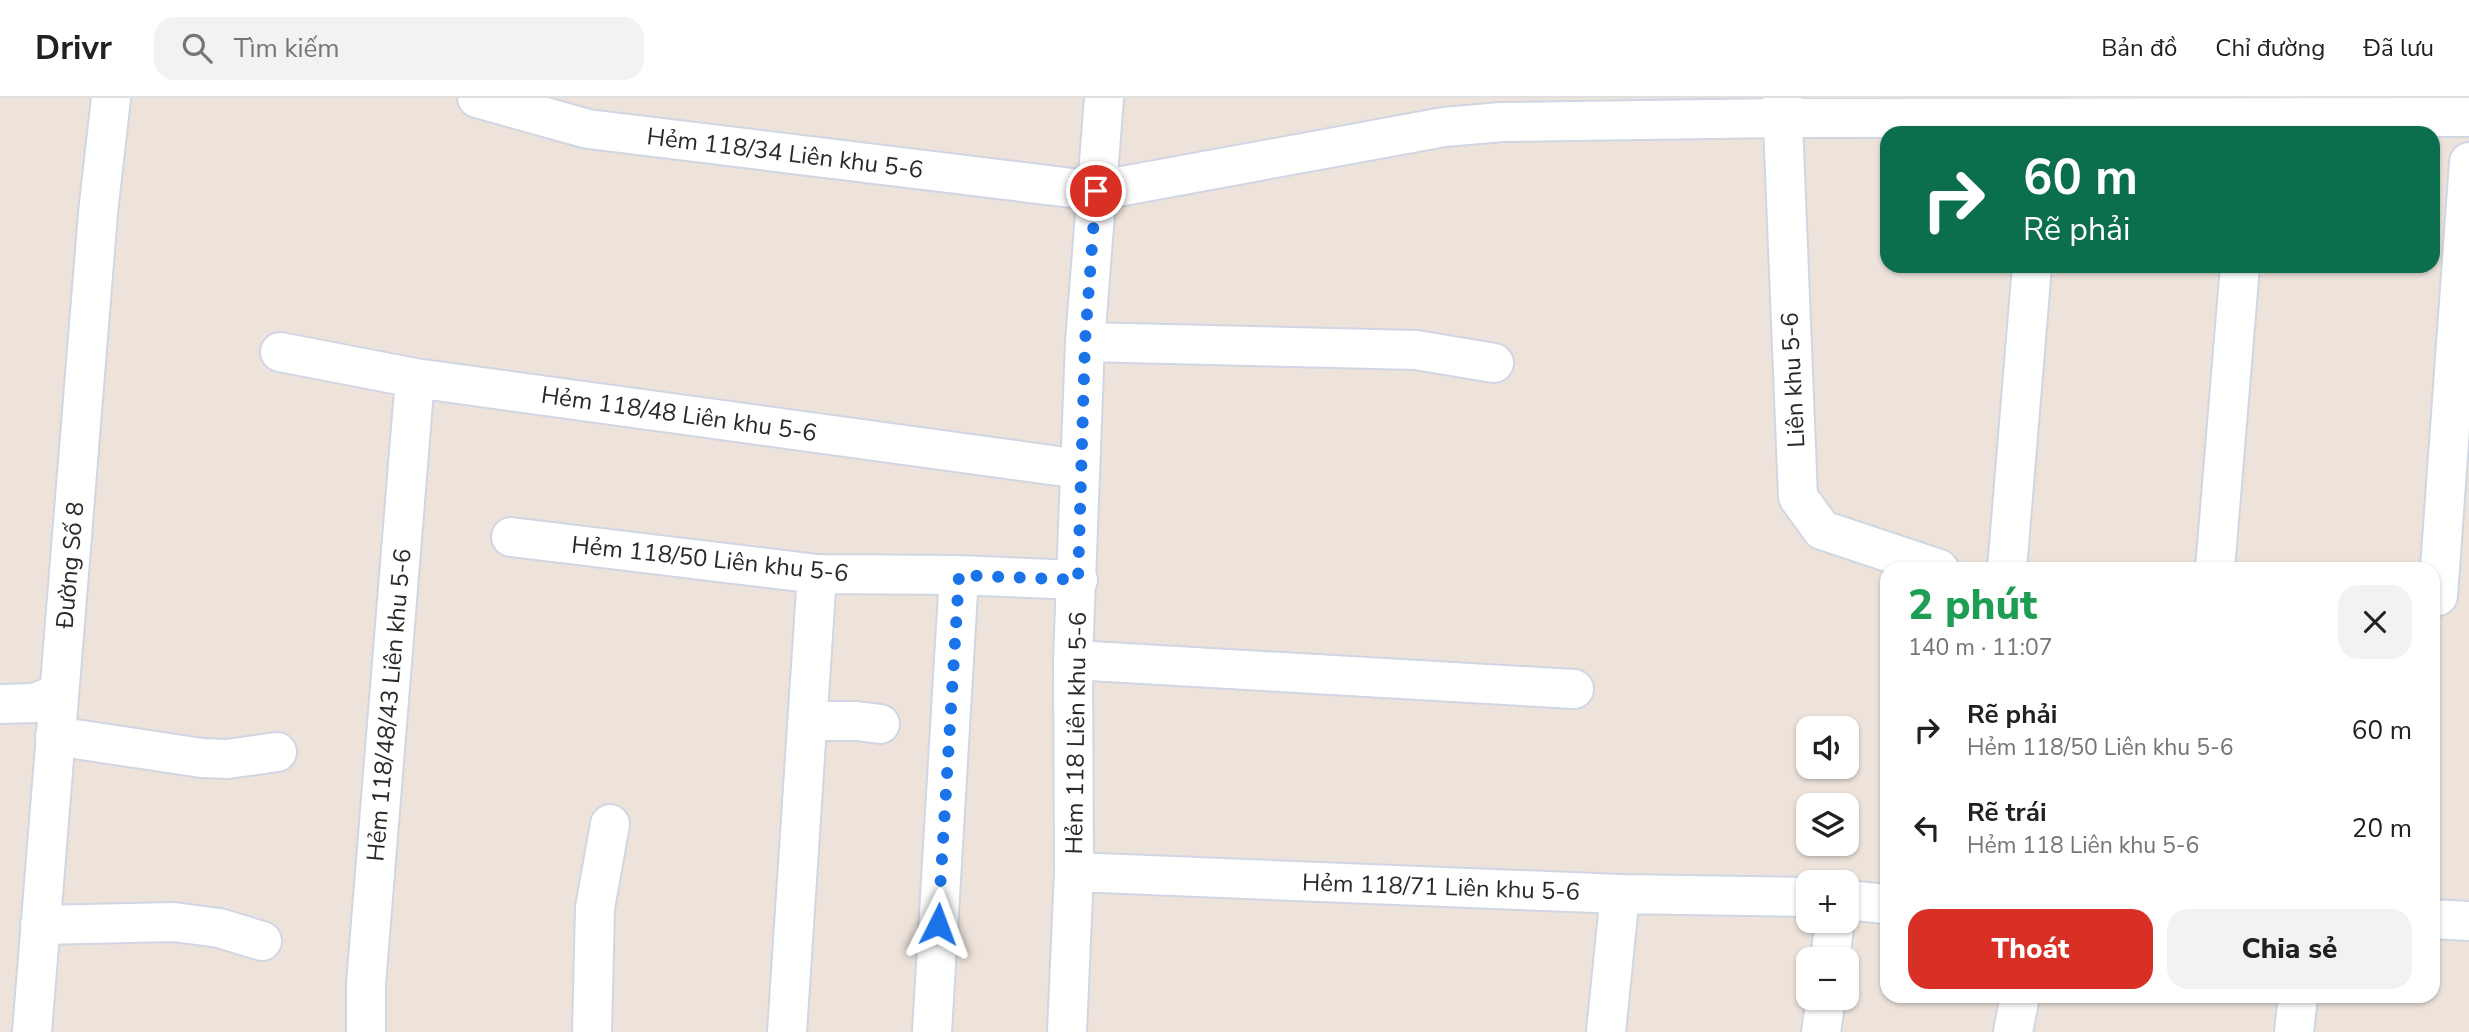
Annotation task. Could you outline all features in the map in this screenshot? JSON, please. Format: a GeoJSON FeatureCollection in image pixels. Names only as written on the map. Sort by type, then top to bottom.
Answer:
{"type":"FeatureCollection","features":[{"type":"Feature","properties":{"kind":"street","name":"Đường Số 8"},"geometry":{"type":"LineString","coordinates":[[22,1015],[40,925],[98,213],[111,98]]}},
{"type":"Feature","properties":{"kind":"street","name":"Hẻm 118/34 Liên khu 5-6"},"geometry":{"type":"LineString","coordinates":[[477,98],[1096,191],[1444,127],[1502,122],[1782,108],[2469,117]]}},
{"type":"Feature","properties":{"kind":"street","name":"Hẻm 118 Liên khu 5-6"},"geometry":{"type":"LineString","coordinates":[[1067,1032],[1074,872],[1073,660],[1085,342],[1104,98]]}},
{"type":"Feature","properties":{"kind":"street","name":"Liên khu 5-6"},"geometry":{"type":"LineString","coordinates":[[1782,108],[1798,497],[1822,530],[1921,562]]}},
{"type":"Feature","properties":{"kind":"street"},"geometry":{"type":"LineString","coordinates":[[2446,597],[2469,162]]}},
{"type":"Feature","properties":{"kind":"street"},"geometry":{"type":"LineString","coordinates":[[2008,562],[2031,273]]}},
{"type":"Feature","properties":{"kind":"street"},"geometry":{"type":"LineString","coordinates":[[2216,562],[2239,273]]}},
{"type":"Feature","properties":{"kind":"street"},"geometry":{"type":"LineString","coordinates":[[1085,342],[1416,350],[1494,363]]}},
{"type":"Feature","properties":{"kind":"street","name":"Hẻm 118/48 Liên khu 5-6"},"geometry":{"type":"LineString","coordinates":[[280,352],[415,378],[1080,469]]}},
{"type":"Feature","properties":{"kind":"street","name":"Hẻm 118/48/43 Liên khu 5-6"},"geometry":{"type":"LineString","coordinates":[[366,1032],[366,984],[415,378]]}},
{"type":"Feature","properties":{"kind":"street","name":"Hẻm 118/50 Liên khu 5-6"},"geometry":{"type":"LineString","coordinates":[[511,537],[817,574],[959,575],[1078,580]]}},
{"type":"Feature","properties":{"kind":"street"},"geometry":{"type":"LineString","coordinates":[[788,1032],[817,574]]}},
{"type":"Feature","properties":{"kind":"street"},"geometry":{"type":"LineString","coordinates":[[932,1032],[959,575]]}},
{"type":"Feature","properties":{"kind":"street"},"geometry":{"type":"LineString","coordinates":[[1073,660],[1574,689]]}},
{"type":"Feature","properties":{"kind":"street"},"geometry":{"type":"LineString","coordinates":[[0,704],[34,704],[59,694]]}},
{"type":"Feature","properties":{"kind":"street"},"geometry":{"type":"LineString","coordinates":[[808,721],[857,720],[880,724]]}},
{"type":"Feature","properties":{"kind":"street"},"geometry":{"type":"LineString","coordinates":[[55,736],[202,758],[227,759],[277,752]]}},
{"type":"Feature","properties":{"kind":"street"},"geometry":{"type":"LineString","coordinates":[[593,1032],[595,908],[610,824]]}},
{"type":"Feature","properties":{"kind":"street","name":"Hẻm 118/71 Liên khu 5-6"},"geometry":{"type":"LineString","coordinates":[[1074,872],[1620,894],[1796,897]]}},
{"type":"Feature","properties":{"kind":"street"},"geometry":{"type":"LineString","coordinates":[[1606,1032],[1620,894]]}},
{"type":"Feature","properties":{"kind":"street"},"geometry":{"type":"LineString","coordinates":[[1859,901],[1880,903]]}},
{"type":"Feature","properties":{"kind":"street"},"geometry":{"type":"LineString","coordinates":[[2440,919],[2469,921]]}},
{"type":"Feature","properties":{"kind":"street"},"geometry":{"type":"LineString","coordinates":[[40,925],[174,922],[219,928],[262,941]]}},
{"type":"Feature","properties":{"kind":"street"},"geometry":{"type":"LineString","coordinates":[[2013,1032],[2019,1003]]}},
{"type":"Feature","properties":{"kind":"street"},"geometry":{"type":"LineString","coordinates":[[2294,1032],[2297,1003]]}},
{"type":"Feature","properties":{"kind":"street"},"geometry":{"type":"LineString","coordinates":[[1821,1032],[1824,1010]]}},
{"type":"Feature","properties":{"kind":"route"},"geometry":{"type":"LineString","coordinates":[[938,924],[959,575],[1078,580],[1085,342],[1096,191]]}}]}
